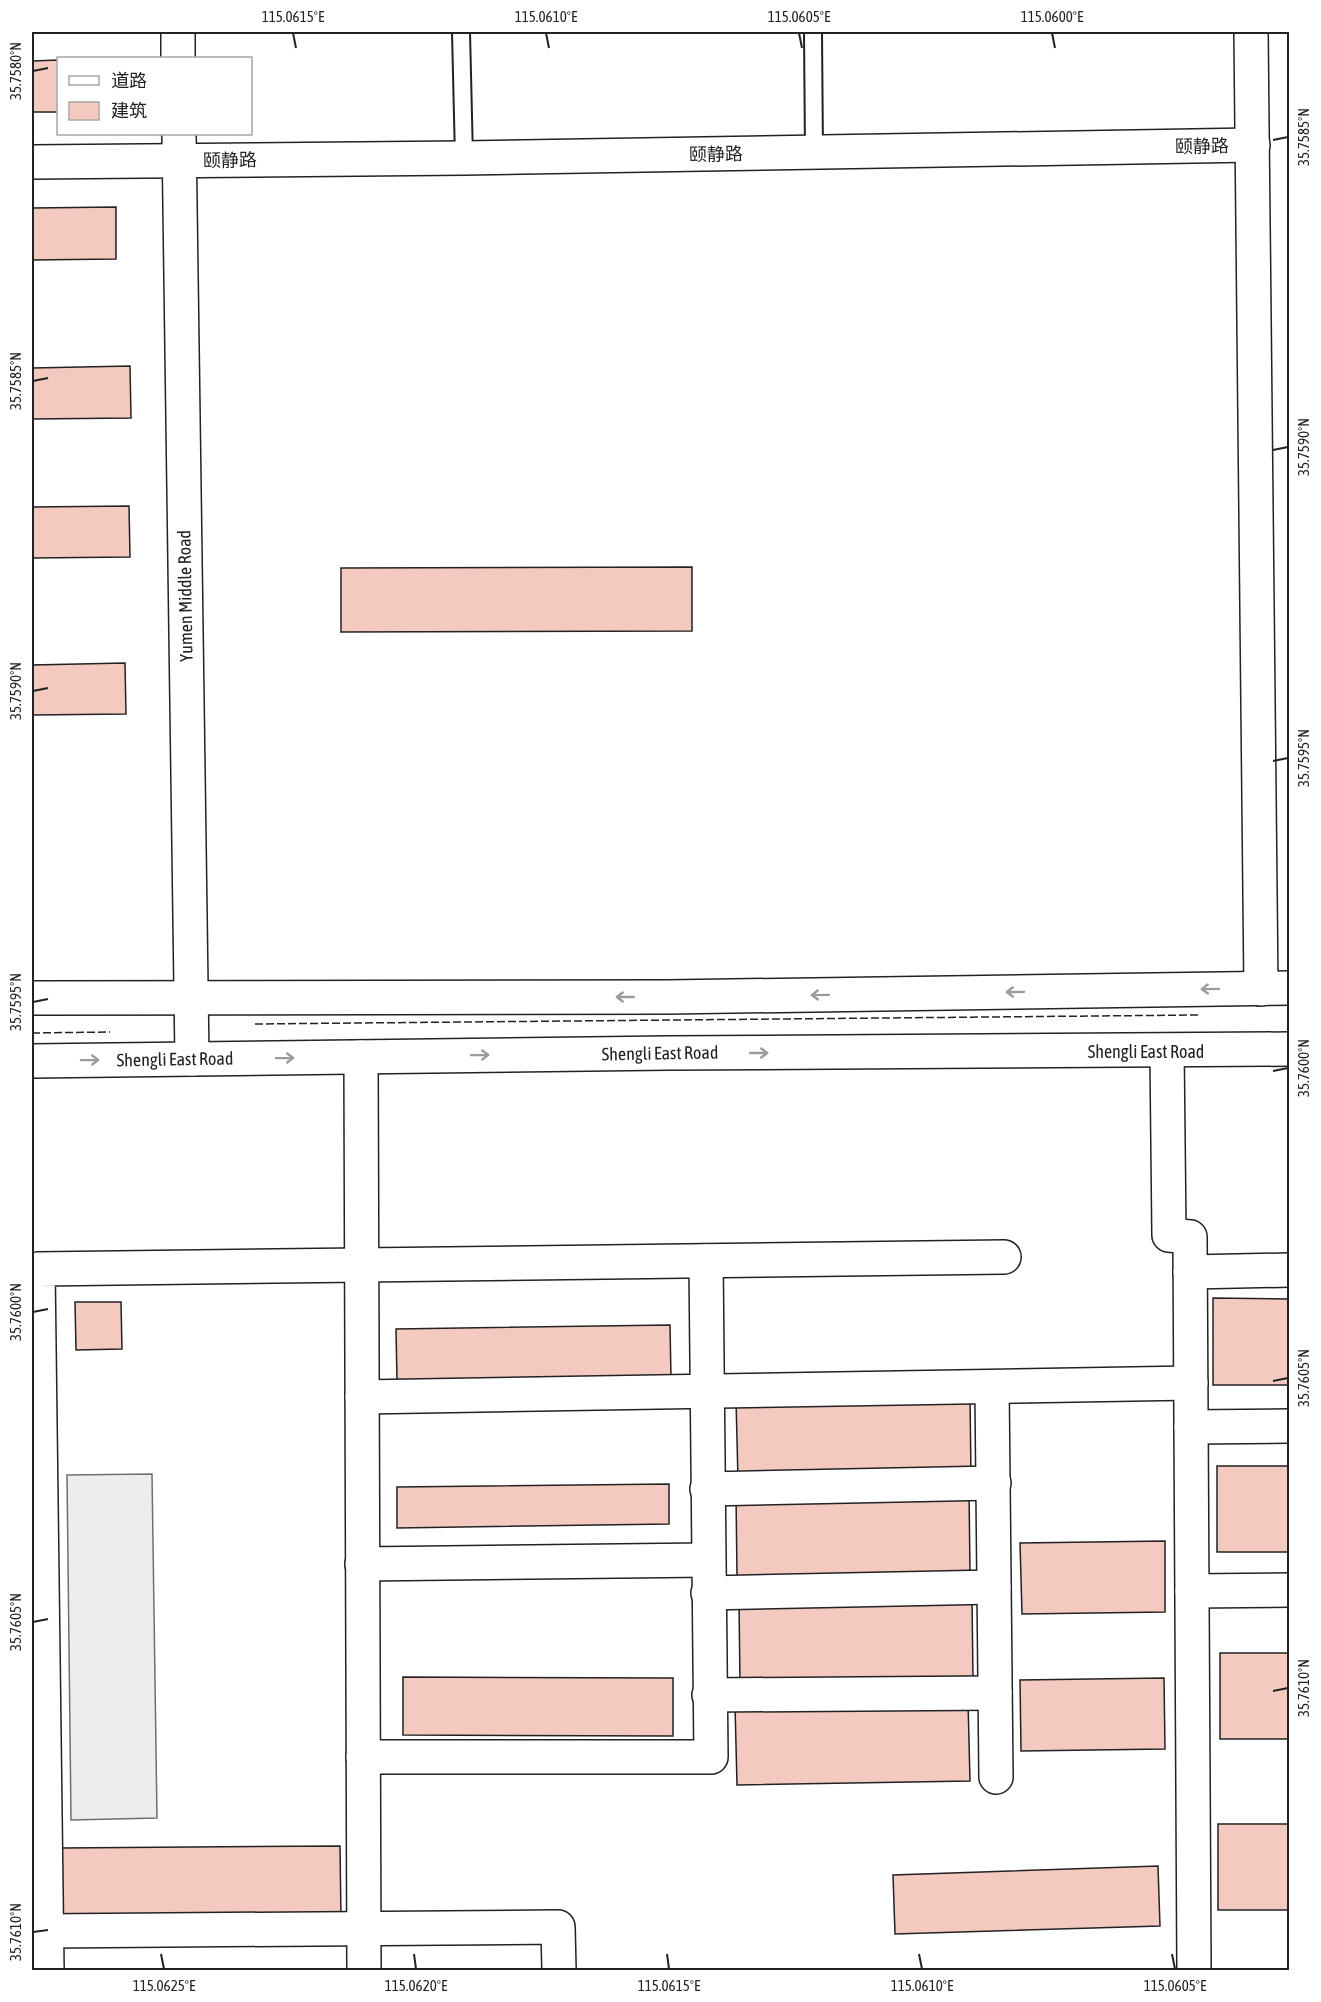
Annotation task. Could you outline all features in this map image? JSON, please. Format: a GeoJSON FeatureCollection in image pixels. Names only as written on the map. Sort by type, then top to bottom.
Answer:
{"type":"FeatureCollection","features":[{"type":"Feature","properties":{"kind":"street"},"geometry":{"type":"LineString","coordinates":[[178,32],[178,57]]}},
{"type":"Feature","properties":{"kind":"street"},"geometry":{"type":"LineString","coordinates":[[32,998],[668,997],[1275,989],[1251,32]]}},
{"type":"Feature","properties":{"kind":"street","name":"颐静路"},"geometry":{"type":"LineString","coordinates":[[32,162],[180,147],[464,158],[1253,145]]}},
{"type":"Feature","properties":{"kind":"street","name":"Yumen Middle Road"},"geometry":{"type":"LineString","coordinates":[[180,147],[192,1059]]}},
{"type":"Feature","properties":{"kind":"street","name":"Shengli East Road"},"geometry":{"type":"LineString","coordinates":[[32,1061],[669,1053],[1290,1049]]}},
{"type":"Feature","properties":{"kind":"street"},"geometry":{"type":"LineString","coordinates":[[1167,1051],[1169,1235],[1190,1236],[1194,1971]]}},
{"type":"Feature","properties":{"kind":"street"},"geometry":{"type":"LineString","coordinates":[[361,1057],[364,1971]]}},
{"type":"Feature","properties":{"kind":"street"},"geometry":{"type":"LineString","coordinates":[[48,1971],[38,1269],[1004,1257]]}},
{"type":"Feature","properties":{"kind":"street"},"geometry":{"type":"LineString","coordinates":[[363,1756],[711,1757],[706,1261]]}},
{"type":"Feature","properties":{"kind":"street"},"geometry":{"type":"LineString","coordinates":[[1190,1272],[1290,1270]]}},
{"type":"Feature","properties":{"kind":"street"},"geometry":{"type":"LineString","coordinates":[[362,1397],[1191,1383]]}},
{"type":"Feature","properties":{"kind":"street"},"geometry":{"type":"LineString","coordinates":[[992,1387],[996,1777]]}},
{"type":"Feature","properties":{"kind":"street"},"geometry":{"type":"LineString","coordinates":[[1191,1427],[1290,1426]]}},
{"type":"Feature","properties":{"kind":"street"},"geometry":{"type":"LineString","coordinates":[[708,1489],[994,1483]]}},
{"type":"Feature","properties":{"kind":"street"},"geometry":{"type":"LineString","coordinates":[[362,1564],[708,1560]]}},
{"type":"Feature","properties":{"kind":"street"},"geometry":{"type":"LineString","coordinates":[[708,1593],[994,1587]]}},
{"type":"Feature","properties":{"kind":"street"},"geometry":{"type":"LineString","coordinates":[[1192,1591],[1290,1590]]}},
{"type":"Feature","properties":{"kind":"street"},"geometry":{"type":"LineString","coordinates":[[709,1695],[995,1693]]}},
{"type":"Feature","properties":{"kind":"street"},"geometry":{"type":"LineString","coordinates":[[47,1931],[558,1927],[559,1971]]}},
{"type":"Feature","properties":{"kind":"lane"},"geometry":{"type":"LineString","coordinates":[[461,32],[464,158]]}},
{"type":"Feature","properties":{"kind":"lane"},"geometry":{"type":"LineString","coordinates":[[813,32],[814,152]]}},
{"type":"Feature","properties":{"kind":"shaded area"},"geometry":{"type":"Polygon","coordinates":[[[152,1474],[157,1818],[71,1820],[67,1475],[152,1474]]]}},
{"type":"Feature","properties":{"kind":"building"},"geometry":{"type":"Polygon","coordinates":[[[57,60],[57,112],[32,112],[32,61],[57,60]]]}},
{"type":"Feature","properties":{"kind":"building"},"geometry":{"type":"Polygon","coordinates":[[[116,207],[116,259],[32,260],[32,208],[116,207]]]}},
{"type":"Feature","properties":{"kind":"building"},"geometry":{"type":"Polygon","coordinates":[[[130,366],[131,418],[32,419],[32,368],[130,366]]]}},
{"type":"Feature","properties":{"kind":"building"},"geometry":{"type":"Polygon","coordinates":[[[129,506],[130,557],[32,558],[32,507],[129,506]]]}},
{"type":"Feature","properties":{"kind":"building"},"geometry":{"type":"Polygon","coordinates":[[[692,567],[692,631],[341,632],[341,568],[692,567]]]}},
{"type":"Feature","properties":{"kind":"building"},"geometry":{"type":"Polygon","coordinates":[[[125,663],[126,714],[32,715],[32,665],[125,663]]]}},
{"type":"Feature","properties":{"kind":"building"},"geometry":{"type":"Polygon","coordinates":[[[1213,1298],[1290,1299],[1290,1385],[1213,1385],[1213,1298]]]}},
{"type":"Feature","properties":{"kind":"building"},"geometry":{"type":"Polygon","coordinates":[[[75,1302],[121,1302],[122,1349],[76,1350],[75,1302]]]}},
{"type":"Feature","properties":{"kind":"building"},"geometry":{"type":"Polygon","coordinates":[[[670,1325],[671,1377],[397,1381],[396,1329],[670,1325]]]}},
{"type":"Feature","properties":{"kind":"building"},"geometry":{"type":"Polygon","coordinates":[[[970,1396],[971,1476],[738,1480],[736,1400],[970,1396]]]}},
{"type":"Feature","properties":{"kind":"building"},"geometry":{"type":"Polygon","coordinates":[[[1217,1466],[1290,1466],[1290,1552],[1217,1552],[1217,1466]]]}},
{"type":"Feature","properties":{"kind":"building"},"geometry":{"type":"Polygon","coordinates":[[[669,1484],[669,1524],[397,1528],[397,1487],[669,1484]]]}},
{"type":"Feature","properties":{"kind":"building"},"geometry":{"type":"Polygon","coordinates":[[[969,1491],[970,1571],[737,1576],[736,1495],[969,1491]]]}},
{"type":"Feature","properties":{"kind":"building"},"geometry":{"type":"Polygon","coordinates":[[[1165,1541],[1165,1612],[1022,1614],[1020,1543],[1165,1541]]]}},
{"type":"Feature","properties":{"kind":"building"},"geometry":{"type":"Polygon","coordinates":[[[972,1598],[973,1678],[740,1683],[739,1602],[972,1598]]]}},
{"type":"Feature","properties":{"kind":"building"},"geometry":{"type":"Polygon","coordinates":[[[1220,1653],[1290,1653],[1290,1739],[1220,1739],[1220,1653]]]}},
{"type":"Feature","properties":{"kind":"building"},"geometry":{"type":"Polygon","coordinates":[[[403,1677],[673,1678],[673,1736],[403,1735],[403,1677]]]}},
{"type":"Feature","properties":{"kind":"building"},"geometry":{"type":"Polygon","coordinates":[[[1164,1678],[1165,1749],[1021,1751],[1020,1680],[1164,1678]]]}},
{"type":"Feature","properties":{"kind":"building"},"geometry":{"type":"Polygon","coordinates":[[[968,1701],[970,1781],[737,1785],[735,1705],[968,1701]]]}},
{"type":"Feature","properties":{"kind":"building"},"geometry":{"type":"Polygon","coordinates":[[[1218,1824],[1290,1824],[1290,1910],[1218,1910],[1218,1824]]]}},
{"type":"Feature","properties":{"kind":"building"},"geometry":{"type":"Polygon","coordinates":[[[340,1846],[341,1920],[62,1922],[61,1848],[340,1846]]]}},
{"type":"Feature","properties":{"kind":"building"},"geometry":{"type":"Polygon","coordinates":[[[1158,1866],[1160,1926],[895,1934],[893,1875],[1158,1866]]]}},
{"type":"Feature","properties":{"kind":"building"},"geometry":{"type":"Polygon","coordinates":[[[539,1969],[539,1970],[476,1970],[539,1969]]]}},
{"type":"Feature","properties":{"kind":"fence"},"geometry":{"type":"LineString","coordinates":[[255,1024],[1198,1015]]}},
{"type":"Feature","properties":{"kind":"fence"},"geometry":{"type":"LineString","coordinates":[[32,1033],[110,1032]]}}]}
